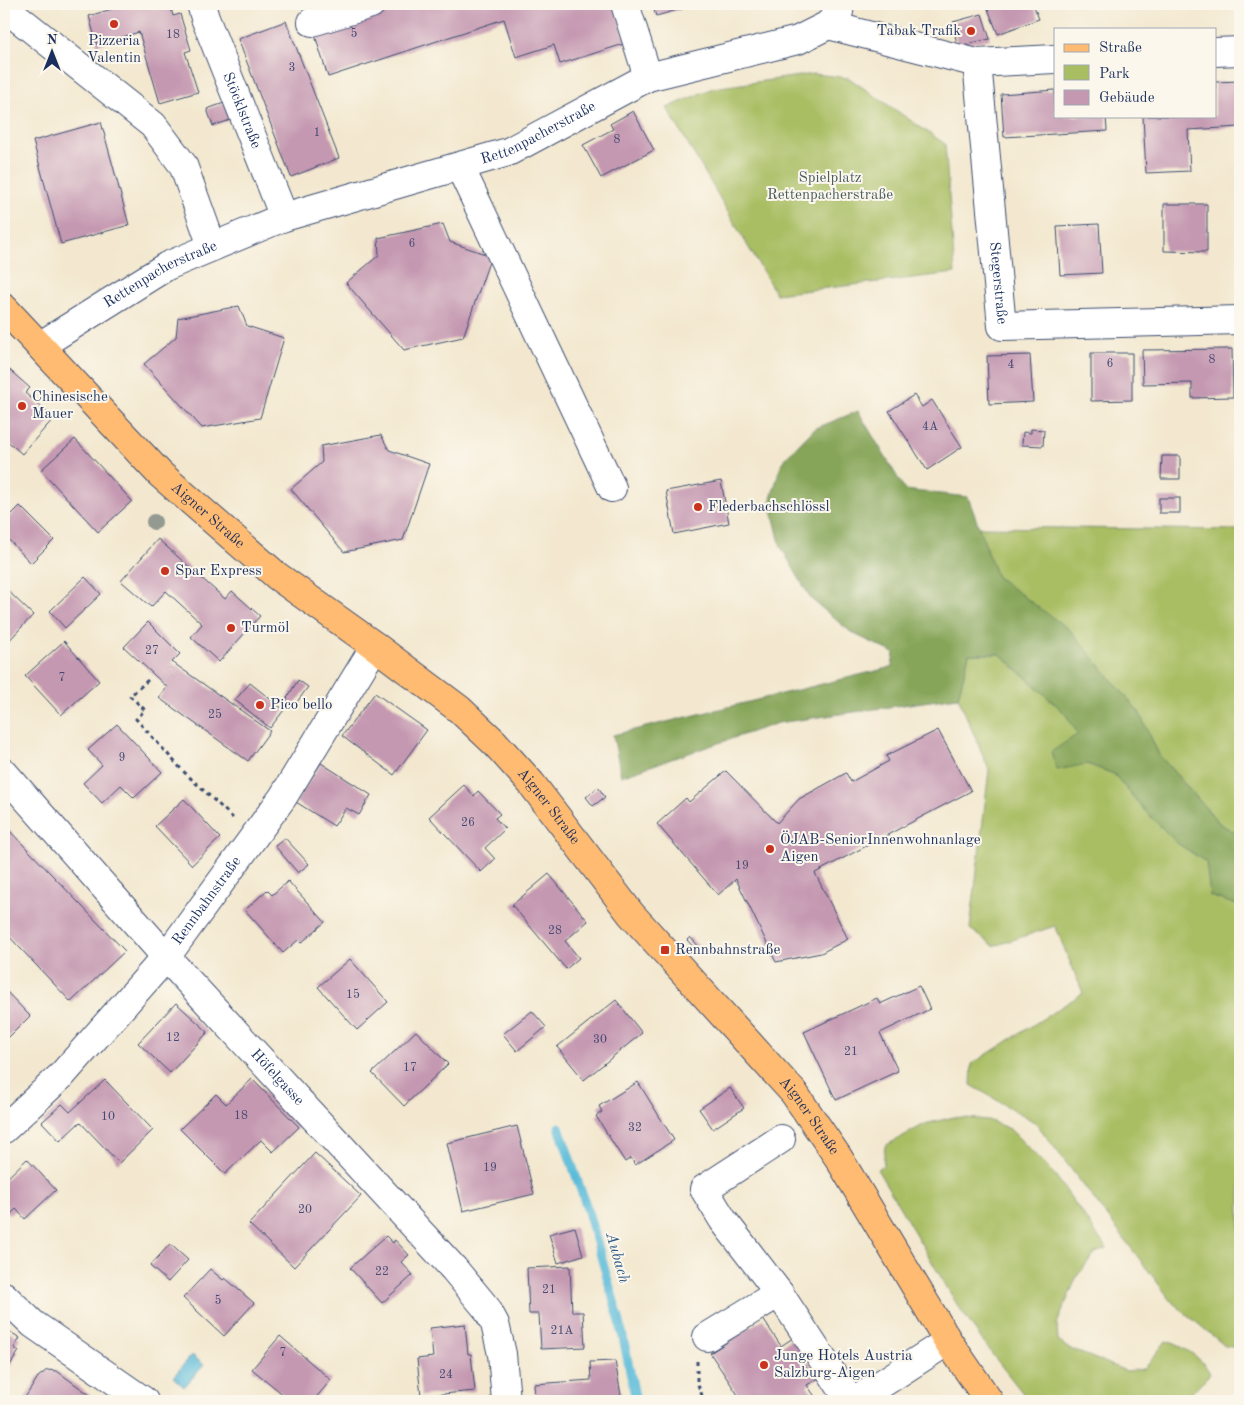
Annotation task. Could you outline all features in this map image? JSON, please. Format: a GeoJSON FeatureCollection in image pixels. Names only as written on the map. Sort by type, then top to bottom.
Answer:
{"type":"FeatureCollection","features":[{"type":"Feature","properties":{"kind":"main road","name":"Aigner Straße"},"geometry":{"type":"LineString","coordinates":[[8,319],[41,345],[167,480],[277,576],[375,646],[459,710],[495,743],[531,783],[631,914],[794,1093],[838,1157],[948,1341],[989,1401]]}},
{"type":"Feature","properties":{"kind":"street","name":"Stöcklstraße"},"geometry":{"type":"LineString","coordinates":[[202,4],[205,18],[284,217]]}},
{"type":"Feature","properties":{"kind":"street"},"geometry":{"type":"LineString","coordinates":[[312,22],[371,4]]}},
{"type":"Feature","properties":{"kind":"street"},"geometry":{"type":"LineString","coordinates":[[625,4],[648,77]]}},
{"type":"Feature","properties":{"kind":"street"},"geometry":{"type":"LineString","coordinates":[[4,7],[153,125],[183,165],[212,246]]}},
{"type":"Feature","properties":{"kind":"street","name":"Rettenpacherstraße"},"geometry":{"type":"LineString","coordinates":[[41,345],[167,266],[212,246],[284,217],[508,152],[648,77],[798,40],[834,14],[978,63],[1054,59]]}},
{"type":"Feature","properties":{"kind":"street"},"geometry":{"type":"LineString","coordinates":[[1216,52],[1240,51]]}},
{"type":"Feature","properties":{"kind":"street","name":"Stegerstraße"},"geometry":{"type":"LineString","coordinates":[[978,63],[1002,326],[1240,320]]}},
{"type":"Feature","properties":{"kind":"street"},"geometry":{"type":"LineString","coordinates":[[460,167],[612,488]]}},
{"type":"Feature","properties":{"kind":"street","name":"Rennbahnstraße"},"geometry":{"type":"LineString","coordinates":[[4,1128],[62,1075],[166,957],[283,797],[375,646]]}},
{"type":"Feature","properties":{"kind":"street","name":"Höfelgasse"},"geometry":{"type":"LineString","coordinates":[[4,772],[166,957],[454,1269],[487,1309],[500,1338],[506,1401]]}},
{"type":"Feature","properties":{"kind":"street"},"geometry":{"type":"LineString","coordinates":[[781,1139],[704,1189],[723,1220],[779,1293],[850,1401]]}},
{"type":"Feature","properties":{"kind":"street"},"geometry":{"type":"LineString","coordinates":[[707,1337],[779,1293]]}},
{"type":"Feature","properties":{"kind":"street"},"geometry":{"type":"LineString","coordinates":[[4,1296],[33,1324],[144,1401]]}},
{"type":"Feature","properties":{"kind":"street"},"geometry":{"type":"LineString","coordinates":[[855,1401],[948,1341]]}},
{"type":"Feature","properties":{"kind":"path"},"geometry":{"type":"LineString","coordinates":[[148,680],[130,696],[145,710],[136,719],[183,771],[253,838]]}},
{"type":"Feature","properties":{"kind":"path"},"geometry":{"type":"LineString","coordinates":[[704,1401],[697,1382],[696,1365],[707,1337]]}},
{"type":"Feature","properties":{"kind":"green space","name":"Spielplatz Rettenpacherstraße"},"geometry":{"type":"Polygon","coordinates":[[[814,74],[849,78],[945,144],[955,273],[776,294],[667,108],[713,88],[814,74]]]}},
{"type":"Feature","properties":{"kind":"green space"},"geometry":{"type":"Polygon","coordinates":[[[858,411],[905,490],[968,497],[997,577],[1071,631],[1139,712],[1159,755],[1220,824],[1240,835],[1240,906],[1210,896],[1206,862],[1177,843],[1146,812],[1114,774],[1087,764],[1057,770],[1051,752],[1078,734],[1065,713],[1000,654],[969,654],[958,697],[778,723],[621,776],[613,735],[892,667],[894,653],[852,633],[811,599],[781,547],[770,502],[782,462],[814,429],[858,411]]]}},
{"type":"Feature","properties":{"kind":"green space"},"geometry":{"type":"Polygon","coordinates":[[[977,527],[1240,530],[1240,835],[1220,824],[1159,755],[1139,712],[1106,675],[1032,603],[997,577],[977,527]]]}},
{"type":"Feature","properties":{"kind":"green space"},"geometry":{"type":"Polygon","coordinates":[[[969,654],[1000,654],[1065,713],[1079,735],[1087,764],[1114,774],[1146,812],[1177,843],[1206,862],[1211,896],[1240,906],[1240,1348],[1225,1346],[1173,1303],[1036,1123],[971,1085],[972,1064],[1083,993],[1055,926],[994,946],[970,929],[989,770],[958,697],[969,654]]]}},
{"type":"Feature","properties":{"kind":"green space"},"geometry":{"type":"Polygon","coordinates":[[[954,1117],[988,1120],[1010,1129],[1055,1175],[1107,1249],[1095,1253],[1077,1276],[1057,1324],[1058,1341],[1068,1348],[1126,1371],[1144,1369],[1166,1341],[1179,1346],[1198,1358],[1210,1374],[1183,1401],[1029,1401],[992,1354],[958,1306],[877,1169],[883,1166],[885,1146],[925,1124],[954,1117]]]}},
{"type":"Feature","properties":{"kind":"water"},"geometry":{"type":"Polygon","coordinates":[[[192,1355],[204,1365],[184,1387],[173,1377],[192,1355]]]}},
{"type":"Feature","properties":{"kind":"building"},"geometry":{"type":"Polygon","coordinates":[[[128,4],[170,4],[173,16],[180,14],[191,50],[185,52],[198,92],[160,103],[139,32],[97,45],[89,16],[128,4]]]}},
{"type":"Feature","properties":{"kind":"building"},"geometry":{"type":"Polygon","coordinates":[[[401,4],[614,4],[627,43],[560,64],[554,45],[516,57],[504,19],[328,77],[314,32],[401,4]]]}},
{"type":"Feature","properties":{"kind":"building"},"geometry":{"type":"Polygon","coordinates":[[[652,4],[699,4],[656,16],[652,4]]]}},
{"type":"Feature","properties":{"kind":"building"},"geometry":{"type":"Polygon","coordinates":[[[986,4],[1033,4],[1039,19],[998,34],[986,4]]]}},
{"type":"Feature","properties":{"kind":"building","name":"Tabak Trafik"},"geometry":{"type":"Polygon","coordinates":[[[982,14],[990,39],[957,46],[953,22],[982,14]]]}},
{"type":"Feature","properties":{"kind":"building"},"geometry":{"type":"Polygon","coordinates":[[[286,21],[339,158],[291,177],[238,39],[286,21]]]}},
{"type":"Feature","properties":{"kind":"building"},"geometry":{"type":"Polygon","coordinates":[[[1240,81],[1240,127],[1188,130],[1190,171],[1146,173],[1143,118],[1216,118],[1216,82],[1240,81]]]}},
{"type":"Feature","properties":{"kind":"building"},"geometry":{"type":"Polygon","coordinates":[[[1054,90],[1054,118],[1106,118],[1107,131],[1004,137],[1001,94],[1054,90]]]}},
{"type":"Feature","properties":{"kind":"building"},"geometry":{"type":"Polygon","coordinates":[[[227,102],[233,119],[213,126],[207,109],[227,102]]]}},
{"type":"Feature","properties":{"kind":"building"},"geometry":{"type":"Polygon","coordinates":[[[633,111],[654,150],[601,178],[583,145],[613,129],[610,124],[633,111]]]}},
{"type":"Feature","properties":{"kind":"building"},"geometry":{"type":"Polygon","coordinates":[[[101,122],[129,225],[61,244],[33,141],[101,122]]]}},
{"type":"Feature","properties":{"kind":"building"},"geometry":{"type":"Polygon","coordinates":[[[1164,204],[1207,204],[1207,252],[1164,251],[1164,204]]]}},
{"type":"Feature","properties":{"kind":"building"},"geometry":{"type":"Polygon","coordinates":[[[443,224],[450,242],[491,256],[463,337],[404,350],[346,283],[379,255],[378,238],[443,224]]]}},
{"type":"Feature","properties":{"kind":"building"},"geometry":{"type":"Polygon","coordinates":[[[1099,224],[1102,273],[1060,275],[1057,226],[1099,224]]]}},
{"type":"Feature","properties":{"kind":"building"},"geometry":{"type":"Polygon","coordinates":[[[239,306],[247,326],[284,338],[260,418],[202,428],[144,364],[176,337],[178,318],[239,306]]]}},
{"type":"Feature","properties":{"kind":"building"},"geometry":{"type":"Polygon","coordinates":[[[1232,349],[1233,397],[1192,398],[1192,383],[1143,384],[1142,350],[1232,349]]]}},
{"type":"Feature","properties":{"kind":"building"},"geometry":{"type":"Polygon","coordinates":[[[1091,353],[1132,353],[1132,400],[1091,401],[1091,353]]]}},
{"type":"Feature","properties":{"kind":"building"},"geometry":{"type":"Polygon","coordinates":[[[1030,355],[1033,402],[989,404],[987,356],[1030,355]]]}},
{"type":"Feature","properties":{"kind":"building","name":"Chinesische Mauer"},"geometry":{"type":"Polygon","coordinates":[[[4,365],[30,388],[25,393],[54,418],[22,454],[4,438],[4,365]]]}},
{"type":"Feature","properties":{"kind":"building"},"geometry":{"type":"Polygon","coordinates":[[[914,395],[922,407],[932,400],[962,447],[927,470],[889,411],[914,395]]]}},
{"type":"Feature","properties":{"kind":"building"},"geometry":{"type":"Polygon","coordinates":[[[1031,429],[1044,430],[1043,446],[1022,445],[1023,432],[1031,433],[1031,429]]]}},
{"type":"Feature","properties":{"kind":"building"},"geometry":{"type":"Polygon","coordinates":[[[381,435],[389,450],[429,464],[403,540],[344,552],[291,489],[322,462],[321,446],[381,435]]]}},
{"type":"Feature","properties":{"kind":"building"},"geometry":{"type":"Polygon","coordinates":[[[75,439],[132,501],[98,532],[41,470],[75,439]]]}},
{"type":"Feature","properties":{"kind":"building"},"geometry":{"type":"Polygon","coordinates":[[[1162,456],[1180,456],[1180,479],[1161,479],[1162,456]]]}},
{"type":"Feature","properties":{"kind":"building","name":"Flederbachschlössl"},"geometry":{"type":"Polygon","coordinates":[[[721,481],[729,523],[674,534],[666,491],[721,481]]]}},
{"type":"Feature","properties":{"kind":"building"},"geometry":{"type":"Polygon","coordinates":[[[1159,498],[1180,498],[1180,513],[1159,513],[1159,498]]]}},
{"type":"Feature","properties":{"kind":"building"},"geometry":{"type":"Polygon","coordinates":[[[20,506],[54,540],[31,563],[4,535],[4,522],[20,506]]]}},
{"type":"Feature","properties":{"kind":"building"},"geometry":{"type":"Polygon","coordinates":[[[158,539],[225,599],[232,591],[260,616],[219,662],[191,637],[202,624],[166,591],[151,607],[121,581],[158,539]]]}},
{"type":"Feature","properties":{"kind":"building"},"geometry":{"type":"Polygon","coordinates":[[[85,577],[101,594],[65,628],[50,611],[85,577]]]}},
{"type":"Feature","properties":{"kind":"building"},"geometry":{"type":"Polygon","coordinates":[[[4,587],[33,615],[4,646],[4,587]]]}},
{"type":"Feature","properties":{"kind":"building"},"geometry":{"type":"Polygon","coordinates":[[[148,622],[180,654],[172,662],[270,731],[248,761],[159,698],[167,687],[124,647],[148,622]]]}},
{"type":"Feature","properties":{"kind":"building"},"geometry":{"type":"Polygon","coordinates":[[[64,641],[99,681],[61,715],[25,676],[64,641]]]}},
{"type":"Feature","properties":{"kind":"building"},"geometry":{"type":"Polygon","coordinates":[[[298,680],[308,687],[294,706],[286,700],[298,680]]]}},
{"type":"Feature","properties":{"kind":"building","name":"Pico bello"},"geometry":{"type":"Polygon","coordinates":[[[250,683],[284,710],[270,728],[235,700],[250,683]]]}},
{"type":"Feature","properties":{"kind":"building"},"geometry":{"type":"Polygon","coordinates":[[[375,693],[427,730],[394,775],[342,736],[375,693]]]}},
{"type":"Feature","properties":{"kind":"building"},"geometry":{"type":"Polygon","coordinates":[[[117,724],[162,772],[134,798],[121,785],[102,803],[83,783],[102,765],[88,750],[117,724]]]}},
{"type":"Feature","properties":{"kind":"building","name":"ÖJAB-SeniorInnenwohnanlage Aigen"},"geometry":{"type":"Polygon","coordinates":[[[938,730],[971,791],[815,873],[848,939],[821,953],[776,962],[736,879],[718,895],[657,824],[686,798],[689,802],[726,771],[777,823],[799,799],[846,773],[851,782],[889,761],[886,756],[938,730]]]}},
{"type":"Feature","properties":{"kind":"building"},"geometry":{"type":"Polygon","coordinates":[[[321,763],[371,795],[359,815],[346,808],[334,826],[296,802],[321,763]]]}},
{"type":"Feature","properties":{"kind":"building"},"geometry":{"type":"Polygon","coordinates":[[[464,785],[474,796],[478,791],[500,814],[495,818],[505,829],[485,848],[495,859],[481,872],[429,817],[464,785]]]}},
{"type":"Feature","properties":{"kind":"building"},"geometry":{"type":"Polygon","coordinates":[[[598,787],[605,797],[593,806],[586,797],[598,787]]]}},
{"type":"Feature","properties":{"kind":"building"},"geometry":{"type":"Polygon","coordinates":[[[184,799],[220,838],[192,865],[155,826],[184,799]]]}},
{"type":"Feature","properties":{"kind":"building"},"geometry":{"type":"Polygon","coordinates":[[[7,828],[125,951],[71,1002],[4,931],[4,832],[7,828]]]}},
{"type":"Feature","properties":{"kind":"building"},"geometry":{"type":"Polygon","coordinates":[[[285,838],[309,864],[298,873],[275,846],[285,838]]]}},
{"type":"Feature","properties":{"kind":"building"},"geometry":{"type":"Polygon","coordinates":[[[549,874],[588,921],[565,941],[579,958],[566,969],[512,905],[549,874]]]}},
{"type":"Feature","properties":{"kind":"building"},"geometry":{"type":"Polygon","coordinates":[[[288,881],[325,922],[301,943],[298,940],[283,953],[245,910],[267,890],[272,895],[288,881]]]}},
{"type":"Feature","properties":{"kind":"building"},"geometry":{"type":"Polygon","coordinates":[[[690,937],[704,952],[701,955],[687,940],[690,937]]]}},
{"type":"Feature","properties":{"kind":"building"},"geometry":{"type":"Polygon","coordinates":[[[350,959],[388,1002],[357,1030],[318,987],[350,959]]]}},
{"type":"Feature","properties":{"kind":"building"},"geometry":{"type":"Polygon","coordinates":[[[919,986],[930,1009],[880,1033],[898,1071],[836,1100],[804,1032],[877,998],[880,1004],[919,986]]]}},
{"type":"Feature","properties":{"kind":"building"},"geometry":{"type":"Polygon","coordinates":[[[4,989],[30,1016],[4,1042],[4,989]]]}},
{"type":"Feature","properties":{"kind":"building"},"geometry":{"type":"Polygon","coordinates":[[[616,1000],[642,1033],[584,1080],[557,1047],[616,1000]]]}},
{"type":"Feature","properties":{"kind":"building"},"geometry":{"type":"Polygon","coordinates":[[[176,1003],[208,1032],[170,1073],[138,1043],[176,1003]]]}},
{"type":"Feature","properties":{"kind":"building"},"geometry":{"type":"Polygon","coordinates":[[[532,1011],[546,1027],[517,1051],[503,1034],[532,1011]]]}},
{"type":"Feature","properties":{"kind":"building"},"geometry":{"type":"Polygon","coordinates":[[[416,1031],[448,1064],[404,1106],[372,1073],[416,1031]]]}},
{"type":"Feature","properties":{"kind":"building"},"geometry":{"type":"Polygon","coordinates":[[[252,1079],[299,1127],[273,1152],[261,1140],[225,1174],[180,1129],[216,1094],[226,1104],[252,1079]]]}},
{"type":"Feature","properties":{"kind":"building"},"geometry":{"type":"Polygon","coordinates":[[[105,1080],[153,1130],[119,1163],[80,1122],[60,1141],[42,1122],[62,1104],[70,1112],[105,1080]]]}},
{"type":"Feature","properties":{"kind":"building"},"geometry":{"type":"Polygon","coordinates":[[[638,1082],[674,1140],[635,1165],[631,1158],[625,1162],[596,1116],[602,1112],[599,1106],[638,1082]]]}},
{"type":"Feature","properties":{"kind":"building"},"geometry":{"type":"Polygon","coordinates":[[[730,1088],[744,1108],[713,1129],[699,1109],[730,1088]]]}},
{"type":"Feature","properties":{"kind":"building"},"geometry":{"type":"Polygon","coordinates":[[[517,1126],[534,1194],[463,1211],[447,1143],[517,1126]]]}},
{"type":"Feature","properties":{"kind":"building"},"geometry":{"type":"Polygon","coordinates":[[[315,1153],[361,1196],[294,1267],[249,1224],[315,1153]]]}},
{"type":"Feature","properties":{"kind":"building"},"geometry":{"type":"Polygon","coordinates":[[[27,1159],[56,1190],[25,1219],[16,1209],[10,1215],[4,1209],[4,1181],[27,1159]]]}},
{"type":"Feature","properties":{"kind":"building"},"geometry":{"type":"Polygon","coordinates":[[[575,1227],[583,1255],[558,1263],[549,1234],[575,1227]]]}},
{"type":"Feature","properties":{"kind":"building"},"geometry":{"type":"Polygon","coordinates":[[[386,1236],[393,1243],[395,1240],[409,1255],[401,1262],[413,1275],[382,1303],[350,1268],[386,1236]]]}},
{"type":"Feature","properties":{"kind":"building"},"geometry":{"type":"Polygon","coordinates":[[[170,1244],[188,1260],[168,1282],[150,1266],[170,1244]]]}},
{"type":"Feature","properties":{"kind":"building"},"geometry":{"type":"Polygon","coordinates":[[[570,1266],[572,1312],[583,1312],[585,1347],[541,1349],[539,1314],[529,1314],[527,1268],[570,1266]]]}},
{"type":"Feature","properties":{"kind":"building"},"geometry":{"type":"Polygon","coordinates":[[[210,1269],[223,1280],[225,1278],[254,1303],[224,1336],[183,1298],[210,1269]]]}},
{"type":"Feature","properties":{"kind":"building","name":"Junge Hotels Austria Salzburg-Aigen"},"geometry":{"type":"Polygon","coordinates":[[[763,1319],[781,1346],[793,1338],[819,1378],[807,1385],[818,1401],[742,1401],[710,1353],[763,1319]]]}},
{"type":"Feature","properties":{"kind":"building"},"geometry":{"type":"Polygon","coordinates":[[[465,1324],[468,1354],[471,1354],[475,1391],[421,1396],[417,1359],[433,1357],[430,1328],[465,1324]]]}},
{"type":"Feature","properties":{"kind":"building"},"geometry":{"type":"Polygon","coordinates":[[[4,1328],[20,1338],[14,1348],[19,1351],[4,1375],[4,1328]]]}},
{"type":"Feature","properties":{"kind":"building"},"geometry":{"type":"Polygon","coordinates":[[[280,1336],[331,1380],[313,1401],[291,1401],[252,1369],[280,1336]]]}},
{"type":"Feature","properties":{"kind":"building"},"geometry":{"type":"Polygon","coordinates":[[[615,1361],[622,1401],[535,1401],[534,1384],[591,1380],[590,1362],[615,1361]]]}},
{"type":"Feature","properties":{"kind":"building"},"geometry":{"type":"Polygon","coordinates":[[[47,1370],[57,1371],[98,1401],[23,1401],[38,1377],[47,1370]]]}},
{"type":"Feature","properties":{"kind":"waterway","name":"Aubach"},"geometry":{"type":"LineString","coordinates":[[559,1127],[587,1208],[620,1322],[636,1401]]}},
{"type":"Feature","properties":{"kind":"place","name":"Pizzeria Valentin"},"geometry":{"type":"Point","coordinates":[114,24]}},
{"type":"Feature","properties":{"kind":"place","name":"Tabak Trafik"},"geometry":{"type":"Point","coordinates":[971,31]}},
{"type":"Feature","properties":{"kind":"place","name":"Chinesische Mauer"},"geometry":{"type":"Point","coordinates":[22,406]}},
{"type":"Feature","properties":{"kind":"place","name":"Flederbachschlössl"},"geometry":{"type":"Point","coordinates":[698,507]}},
{"type":"Feature","properties":{"kind":"place","name":"Spar Express"},"geometry":{"type":"Point","coordinates":[165,571]}},
{"type":"Feature","properties":{"kind":"place","name":"Turmöl"},"geometry":{"type":"Point","coordinates":[231,628]}},
{"type":"Feature","properties":{"kind":"place","name":"Pico bello"},"geometry":{"type":"Point","coordinates":[260,705]}},
{"type":"Feature","properties":{"kind":"place","name":"ÖJAB-SeniorInnenwohnanlage Aigen"},"geometry":{"type":"Point","coordinates":[770,849]}},
{"type":"Feature","properties":{"kind":"place","name":"Rennbahnstraße"},"geometry":{"type":"Point","coordinates":[665,950]}},
{"type":"Feature","properties":{"kind":"place","name":"Junge Hotels Austria Salzburg-Aigen"},"geometry":{"type":"Point","coordinates":[764,1365]}}]}
